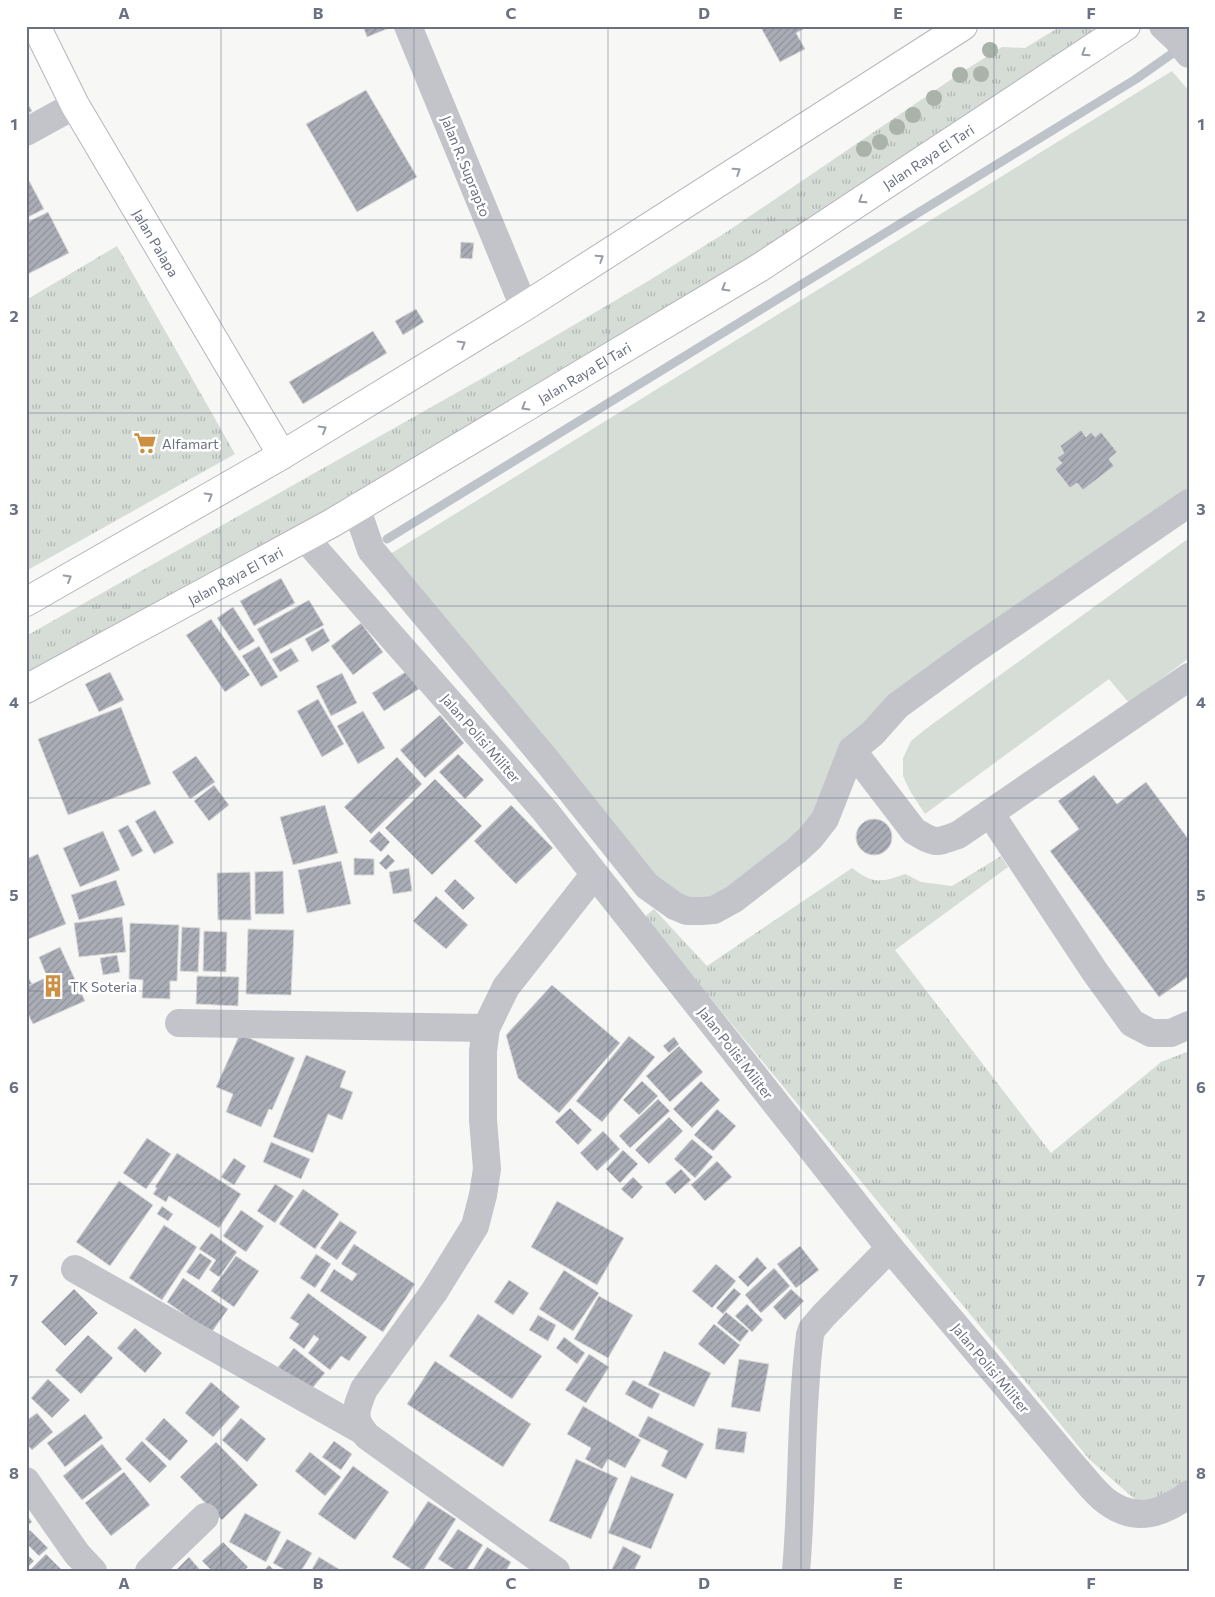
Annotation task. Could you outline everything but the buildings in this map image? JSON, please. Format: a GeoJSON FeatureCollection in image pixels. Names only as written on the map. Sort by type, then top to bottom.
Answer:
{"type":"FeatureCollection","features":[{"type":"Feature","properties":{"kind":"main road","name":"Jalan Palapa"},"geometry":{"type":"LineString","coordinates":[[36,26],[74,105],[282,455]]}},
{"type":"Feature","properties":{"kind":"main road"},"geometry":{"type":"LineString","coordinates":[[26,602],[282,455],[524,307],[963,26]]}},
{"type":"Feature","properties":{"kind":"main road","name":"Jalan Raya El Tari"},"geometry":{"type":"LineString","coordinates":[[26,689],[305,538],[759,268],[1126,26]]}},
{"type":"Feature","properties":{"kind":"street","name":"Jalan R. Suprapto"},"geometry":{"type":"LineString","coordinates":[[408,26],[524,307]]}},
{"type":"Feature","properties":{"kind":"street"},"geometry":{"type":"LineString","coordinates":[[1163,26],[1189,54]]}},
{"type":"Feature","properties":{"kind":"street"},"geometry":{"type":"LineString","coordinates":[[26,132],[74,105]]}},
{"type":"Feature","properties":{"kind":"street"},"geometry":{"type":"LineString","coordinates":[[356,507],[371,550],[547,761],[647,886],[675,906],[687,911],[714,910],[734,900],[796,851],[825,819],[852,750],[873,733],[896,706],[1189,503]]}},
{"type":"Feature","properties":{"kind":"street","name":"Jalan Polisi Militer"},"geometry":{"type":"LineString","coordinates":[[305,538],[545,811],[890,1248],[1076,1469],[1106,1501],[1123,1510],[1134,1513],[1154,1514],[1175,1504],[1189,1494]]}},
{"type":"Feature","properties":{"kind":"street"},"geometry":{"type":"LineString","coordinates":[[852,750],[914,831],[927,839],[938,842],[958,834],[990,813],[1189,677]]}},
{"type":"Feature","properties":{"kind":"street"},"geometry":{"type":"LineString","coordinates":[[990,813],[1095,972],[1132,1023],[1150,1033],[1170,1033],[1189,1025]]}},
{"type":"Feature","properties":{"kind":"street"},"geometry":{"type":"LineString","coordinates":[[556,1571],[367,1436],[358,1425],[356,1416],[358,1403],[364,1389],[434,1292],[475,1226],[487,1169],[483,1110],[483,1051],[486,1028],[506,987],[594,875]]}},
{"type":"Feature","properties":{"kind":"street"},"geometry":{"type":"LineString","coordinates":[[179,1023],[486,1028]]}},
{"type":"Feature","properties":{"kind":"street"},"geometry":{"type":"LineString","coordinates":[[796,1571],[801,1515],[802,1424],[810,1335],[812,1329],[824,1315],[890,1248]]}},
{"type":"Feature","properties":{"kind":"street"},"geometry":{"type":"LineString","coordinates":[[75,1269],[363,1431]]}},
{"type":"Feature","properties":{"kind":"street"},"geometry":{"type":"LineString","coordinates":[[26,1481],[77,1554],[93,1571]]}},
{"type":"Feature","properties":{"kind":"street"},"geometry":{"type":"LineString","coordinates":[[149,1571],[205,1517]]}},
{"type":"Feature","properties":{"kind":"green space"},"geometry":{"type":"Polygon","coordinates":[[[1061,26],[1091,26],[1093,32],[732,278],[26,684],[26,636],[511,362],[650,280],[728,231],[962,72],[1002,47],[1025,48],[1061,26]]]}},
{"type":"Feature","properties":{"kind":"green space"},"geometry":{"type":"Polygon","coordinates":[[[1172,71],[1189,91],[1189,509],[880,728],[810,851],[684,910],[387,556],[1172,71]]]}},
{"type":"Feature","properties":{"kind":"green space"},"geometry":{"type":"Polygon","coordinates":[[[117,246],[235,454],[26,571],[26,300],[117,246]]]}},
{"type":"Feature","properties":{"kind":"green space"},"geometry":{"type":"Polygon","coordinates":[[[1189,538],[1189,658],[1129,703],[1109,679],[925,814],[903,776],[903,758],[911,741],[1189,538]]]}},
{"type":"Feature","properties":{"kind":"green space"},"geometry":{"type":"Polygon","coordinates":[[[1001,856],[1008,867],[895,950],[1051,1153],[1161,1062],[1189,1051],[1189,1497],[1139,1503],[1089,1459],[644,917],[654,909],[707,966],[852,868],[871,879],[883,880],[905,874],[921,882],[952,886],[1001,856]]]}},
{"type":"Feature","properties":{"kind":"waterway"},"geometry":{"type":"LineString","coordinates":[[387,539],[1136,79],[1180,48]]}},
{"type":"Feature","properties":{"kind":"place","name":"Alfamart"},"geometry":{"type":"Point","coordinates":[145,443]}},
{"type":"Feature","properties":{"kind":"place","name":"TK Soteria"},"geometry":{"type":"Point","coordinates":[53,986]}}]}
